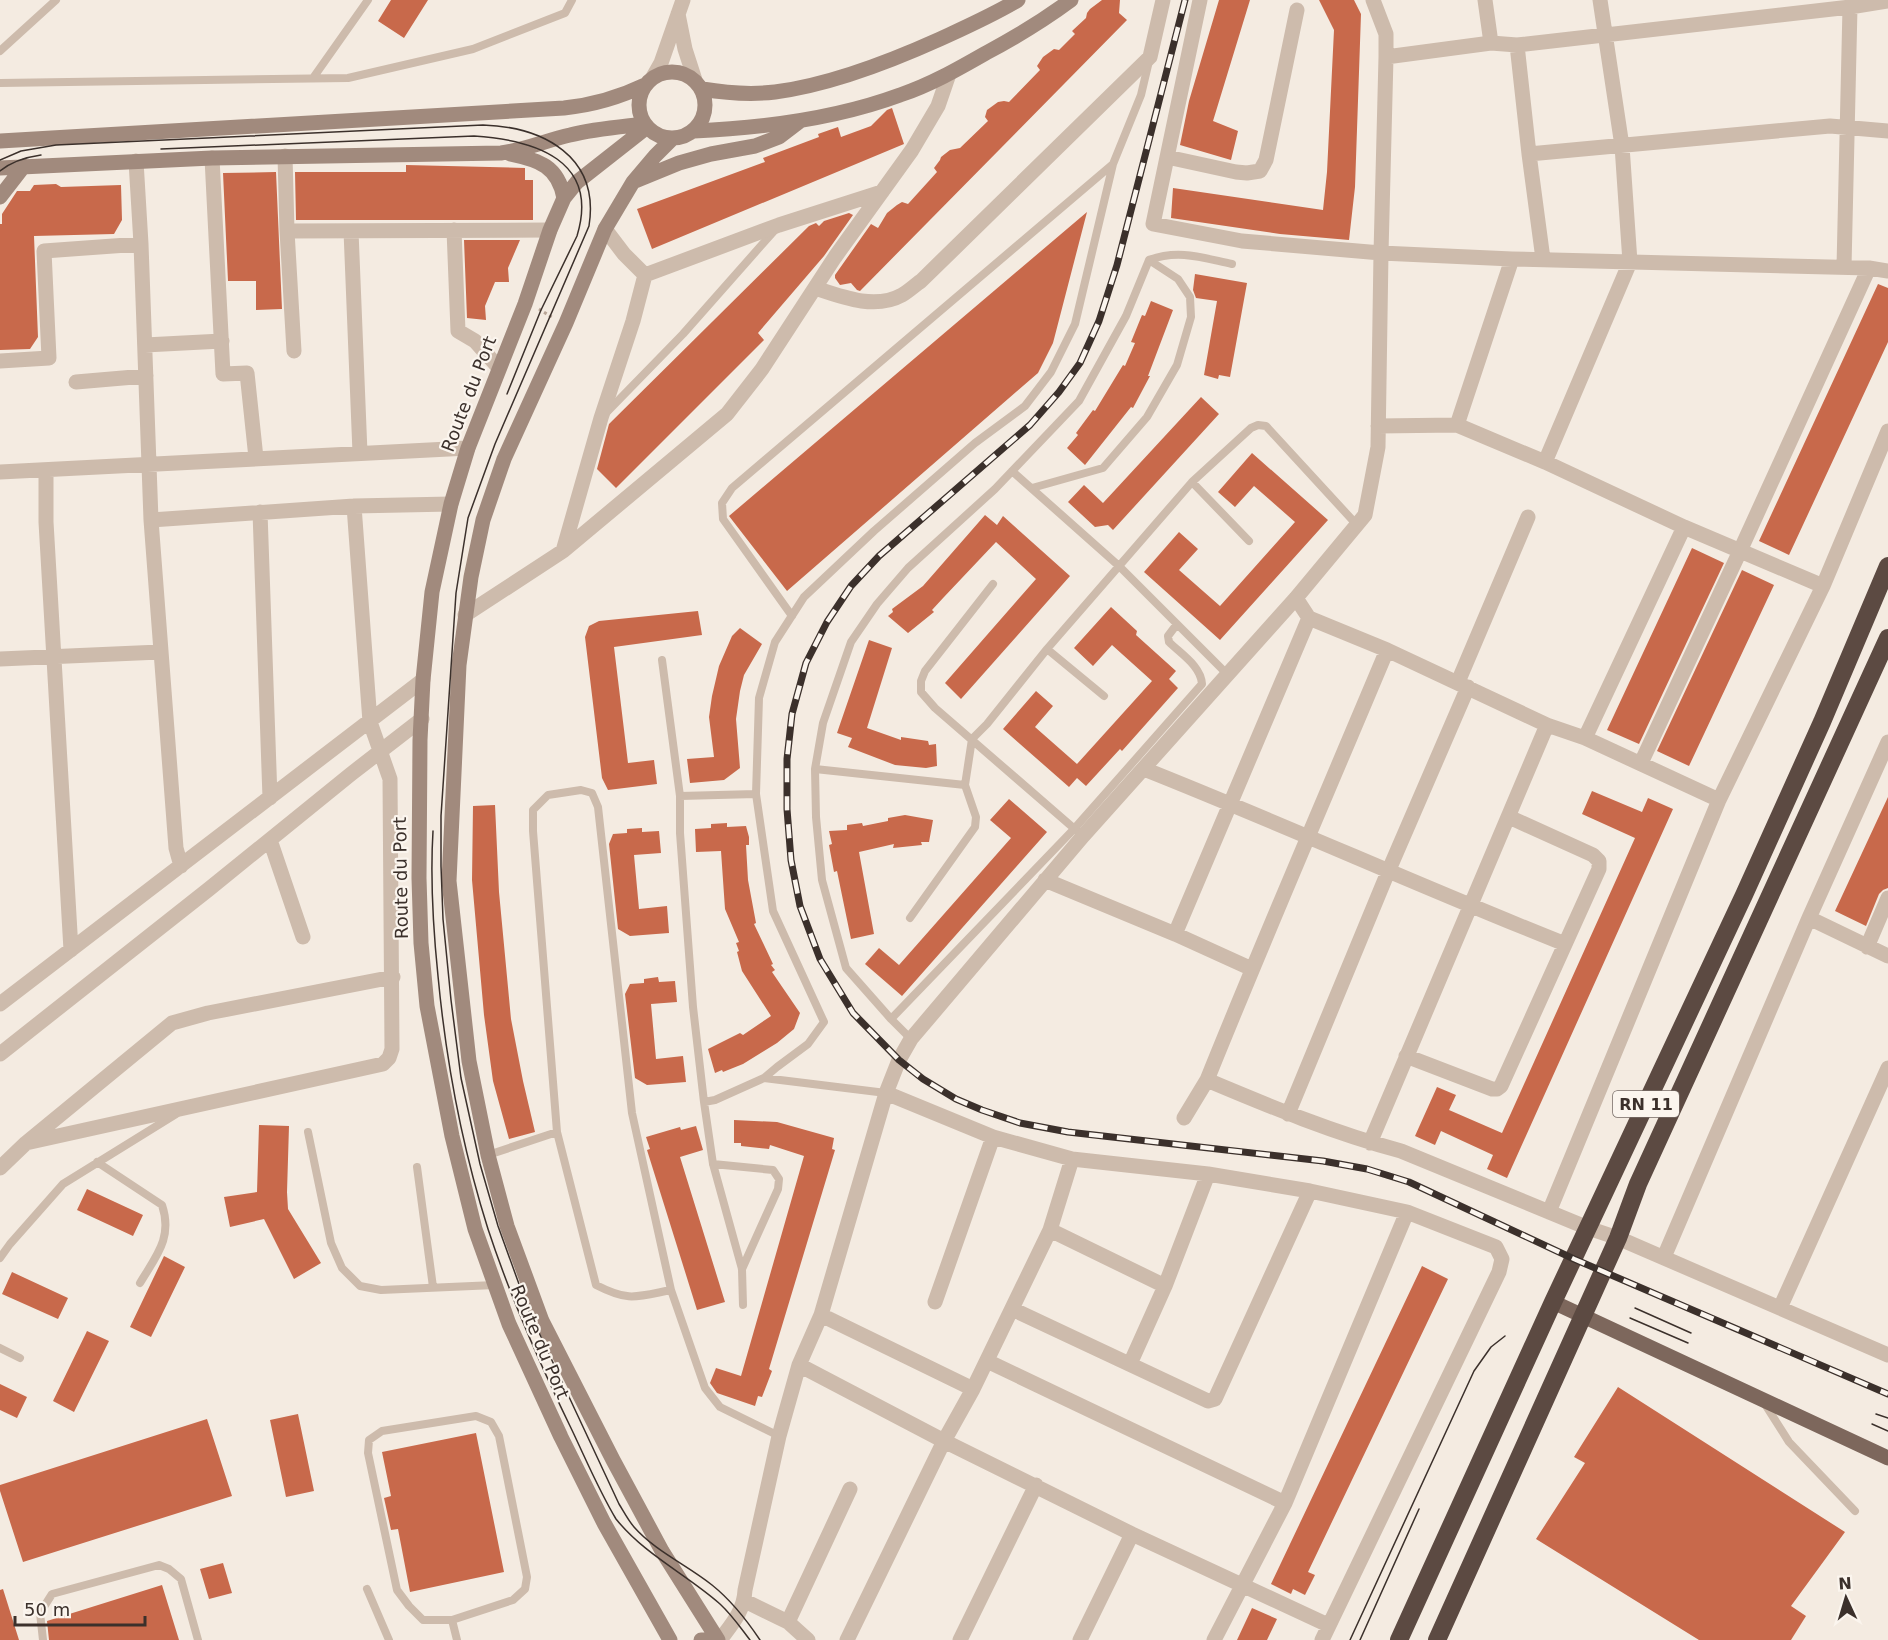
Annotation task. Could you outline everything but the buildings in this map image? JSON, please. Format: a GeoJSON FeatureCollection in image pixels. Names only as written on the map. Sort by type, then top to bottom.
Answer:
{"type":"FeatureCollection","features":[{"type":"Feature","properties":{"kind":"highway","name":"RN 11"},"geometry":{"type":"LineString","coordinates":[[1399,1640],[1553,1302],[1744,895],[1822,722],[1888,566]]}},
{"type":"Feature","properties":{"kind":"highway","name":"RN 11"},"geometry":{"type":"LineString","coordinates":[[1437,1640],[1618,1238],[1643,1173],[1888,638]]}},
{"type":"Feature","properties":{"kind":"main road"},"geometry":{"type":"LineString","coordinates":[[0,141],[564,108],[610,100],[663,73],[675,71],[686,74],[699,85],[726,93],[775,92],[866,69],[914,51],[965,28],[1018,0]]}},
{"type":"Feature","properties":{"kind":"main road"},"geometry":{"type":"LineString","coordinates":[[649,81],[641,94],[640,114],[654,134],[663,137],[800,120],[901,95],[949,74],[1039,23],[1071,0]]}},
{"type":"Feature","properties":{"kind":"main road"},"geometry":{"type":"LineString","coordinates":[[684,135],[701,122],[705,111],[706,100],[699,85]]}},
{"type":"Feature","properties":{"kind":"main road"},"geometry":{"type":"LineString","coordinates":[[633,182],[679,163],[755,146],[779,137],[800,120]]}},
{"type":"Feature","properties":{"kind":"main road"},"geometry":{"type":"LineString","coordinates":[[0,168],[212,158],[501,153],[516,151],[572,134],[646,125]]}},
{"type":"Feature","properties":{"kind":"main road","name":"Route du Port"},"geometry":{"type":"LineString","coordinates":[[646,125],[578,182],[564,198],[468,448],[451,504],[432,592],[423,680],[419,878],[421,943],[427,1006],[452,1136],[475,1229],[509,1324],[565,1447],[669,1640]]}},
{"type":"Feature","properties":{"kind":"main road"},"geometry":{"type":"LineString","coordinates":[[684,135],[693,146],[711,154]]}},
{"type":"Feature","properties":{"kind":"main road","name":"Route du Port"},"geometry":{"type":"LineString","coordinates":[[684,135],[655,156],[633,182],[605,229],[566,323],[504,459],[493,490],[477,547],[465,615],[458,676],[449,881],[469,1061],[488,1155],[507,1226],[542,1321],[662,1551],[717,1640]]}},
{"type":"Feature","properties":{"kind":"main road"},"geometry":{"type":"LineString","coordinates":[[501,153],[529,158],[548,167],[559,182],[564,198]]}},
{"type":"Feature","properties":{"kind":"main road"},"geometry":{"type":"LineString","coordinates":[[0,197],[24,166]]}},
{"type":"Feature","properties":{"kind":"main road"},"geometry":{"type":"LineString","coordinates":[[1553,1302],[1888,1458]]}},
{"type":"Feature","properties":{"kind":"main road"},"geometry":{"type":"LineString","coordinates":[[700,1640],[717,1640]]}},
{"type":"Feature","properties":{"kind":"street"},"geometry":{"type":"LineString","coordinates":[[815,288],[853,300],[876,302],[901,296],[921,281],[1150,57],[1163,0]]}},
{"type":"Feature","properties":{"kind":"street"},"geometry":{"type":"LineString","coordinates":[[1200,0],[1153,224],[1242,241],[1381,253],[1512,259],[1844,267],[1888,271]]}},
{"type":"Feature","properties":{"kind":"street"},"geometry":{"type":"LineString","coordinates":[[717,1640],[735,1620],[745,1600],[745,1590],[779,1436],[799,1365],[821,1315],[886,1093],[899,1060],[911,1039],[1045,880],[1078,832],[1144,769],[1296,598],[1365,515],[1378,447],[1386,57],[1386,34],[1373,0]]}},
{"type":"Feature","properties":{"kind":"street"},"geometry":{"type":"LineString","coordinates":[[1485,0],[1491,44]]}},
{"type":"Feature","properties":{"kind":"street"},"geometry":{"type":"LineString","coordinates":[[1545,462],[1630,262],[1622,146],[1600,0]]}},
{"type":"Feature","properties":{"kind":"street"},"geometry":{"type":"LineString","coordinates":[[1386,57],[1491,44],[1517,45],[1888,1]]}},
{"type":"Feature","properties":{"kind":"street"},"geometry":{"type":"LineString","coordinates":[[680,6],[685,49],[699,85]]}},
{"type":"Feature","properties":{"kind":"street"},"geometry":{"type":"LineString","coordinates":[[649,81],[667,46],[680,6]]}},
{"type":"Feature","properties":{"kind":"street"},"geometry":{"type":"LineString","coordinates":[[1844,267],[1850,7]]}},
{"type":"Feature","properties":{"kind":"street"},"geometry":{"type":"LineString","coordinates":[[1167,157],[1247,174],[1260,171],[1266,160],[1297,10]]}},
{"type":"Feature","properties":{"kind":"street"},"geometry":{"type":"LineString","coordinates":[[1517,45],[1543,259]]}},
{"type":"Feature","properties":{"kind":"street"},"geometry":{"type":"LineString","coordinates":[[465,615],[563,551],[727,414],[762,369],[835,257],[912,150],[938,106],[949,74]]}},
{"type":"Feature","properties":{"kind":"street"},"geometry":{"type":"LineString","coordinates":[[1529,154],[1830,126],[1888,131]]}},
{"type":"Feature","properties":{"kind":"street"},"geometry":{"type":"LineString","coordinates":[[285,156],[294,351]]}},
{"type":"Feature","properties":{"kind":"street"},"geometry":{"type":"LineString","coordinates":[[212,158],[223,374],[247,374],[256,458]]}},
{"type":"Feature","properties":{"kind":"street"},"geometry":{"type":"LineString","coordinates":[[136,161],[151,520],[176,848],[181,866]]}},
{"type":"Feature","properties":{"kind":"street"},"geometry":{"type":"LineString","coordinates":[[645,275],[779,225],[882,192]]}},
{"type":"Feature","properties":{"kind":"street"},"geometry":{"type":"LineString","coordinates":[[605,229],[624,254],[645,275]]}},
{"type":"Feature","properties":{"kind":"street"},"geometry":{"type":"LineString","coordinates":[[454,230],[458,331],[475,341],[499,368]]}},
{"type":"Feature","properties":{"kind":"street"},"geometry":{"type":"LineString","coordinates":[[287,231],[550,230]]}},
{"type":"Feature","properties":{"kind":"street"},"geometry":{"type":"LineString","coordinates":[[351,231],[360,453]]}},
{"type":"Feature","properties":{"kind":"street"},"geometry":{"type":"LineString","coordinates":[[0,361],[49,358],[45,251],[141,244]]}},
{"type":"Feature","properties":{"kind":"street"},"geometry":{"type":"LineString","coordinates":[[1457,426],[1512,259]]}},
{"type":"Feature","properties":{"kind":"street"},"geometry":{"type":"LineString","coordinates":[[1641,764],[1869,268]]}},
{"type":"Feature","properties":{"kind":"street"},"geometry":{"type":"LineString","coordinates":[[563,551],[645,275]]}},
{"type":"Feature","properties":{"kind":"street"},"geometry":{"type":"LineString","coordinates":[[145,345],[222,341]]}},
{"type":"Feature","properties":{"kind":"street"},"geometry":{"type":"LineString","coordinates":[[76,382],[146,376]]}},
{"type":"Feature","properties":{"kind":"street"},"geometry":{"type":"LineString","coordinates":[[1378,426],[1457,426],[1545,462],[1684,528],[1823,586]]}},
{"type":"Feature","properties":{"kind":"street"},"geometry":{"type":"LineString","coordinates":[[1549,1212],[1719,800],[1823,586],[1888,431]]}},
{"type":"Feature","properties":{"kind":"street"},"geometry":{"type":"LineString","coordinates":[[0,472],[468,448]]}},
{"type":"Feature","properties":{"kind":"street"},"geometry":{"type":"LineString","coordinates":[[46,470],[46,522],[71,950]]}},
{"type":"Feature","properties":{"kind":"street"},"geometry":{"type":"LineString","coordinates":[[151,520],[354,506],[451,504]]}},
{"type":"Feature","properties":{"kind":"street"},"geometry":{"type":"LineString","coordinates":[[26,1143],[383,1064],[389,1058],[392,1049],[393,977],[390,779],[370,722],[354,506]]}},
{"type":"Feature","properties":{"kind":"street"},"geometry":{"type":"LineString","coordinates":[[260,512],[270,798]]}},
{"type":"Feature","properties":{"kind":"street"},"geometry":{"type":"LineString","coordinates":[[1288,1114],[1388,872],[1528,517]]}},
{"type":"Feature","properties":{"kind":"street"},"geometry":{"type":"LineString","coordinates":[[1585,738],[1684,528]]}},
{"type":"Feature","properties":{"kind":"street"},"geometry":{"type":"LineString","coordinates":[[1296,598],[1309,618],[1387,650],[1547,725],[1585,738],[1719,800]]}},
{"type":"Feature","properties":{"kind":"street"},"geometry":{"type":"LineString","coordinates":[[1175,934],[1309,618]]}},
{"type":"Feature","properties":{"kind":"street"},"geometry":{"type":"LineString","coordinates":[[1184,1118],[1208,1080],[1252,969],[1387,650]]}},
{"type":"Feature","properties":{"kind":"street"},"geometry":{"type":"LineString","coordinates":[[0,659],[160,652]]}},
{"type":"Feature","properties":{"kind":"street"},"geometry":{"type":"LineString","coordinates":[[0,1004],[423,680]]}},
{"type":"Feature","properties":{"kind":"street"},"geometry":{"type":"LineString","coordinates":[[0,1054],[422,719]]}},
{"type":"Feature","properties":{"kind":"street"},"geometry":{"type":"LineString","coordinates":[[1370,1143],[1547,725]]}},
{"type":"Feature","properties":{"kind":"street"},"geometry":{"type":"LineString","coordinates":[[1664,1257],[1809,918],[1888,742]]}},
{"type":"Feature","properties":{"kind":"street"},"geometry":{"type":"LineString","coordinates":[[1144,769],[1565,944]]}},
{"type":"Feature","properties":{"kind":"street"},"geometry":{"type":"LineString","coordinates":[[1406,1056],[1492,1089],[1501,1086],[1599,869],[1599,861],[1593,855],[1509,817]]}},
{"type":"Feature","properties":{"kind":"street"},"geometry":{"type":"LineString","coordinates":[[270,840],[303,937]]}},
{"type":"Feature","properties":{"kind":"street"},"geometry":{"type":"LineString","coordinates":[[1045,880],[1252,969]]}},
{"type":"Feature","properties":{"kind":"street"},"geometry":{"type":"LineString","coordinates":[[1867,947],[1888,898]]}},
{"type":"Feature","properties":{"kind":"street"},"geometry":{"type":"LineString","coordinates":[[1809,918],[1888,956]]}},
{"type":"Feature","properties":{"kind":"street"},"geometry":{"type":"LineString","coordinates":[[0,1168],[26,1143],[172,1023],[208,1013],[393,977]]}},
{"type":"Feature","properties":{"kind":"street"},"geometry":{"type":"LineString","coordinates":[[1780,1308],[1888,1068]]}},
{"type":"Feature","properties":{"kind":"street"},"geometry":{"type":"LineString","coordinates":[[1208,1080],[1288,1114],[1370,1143],[1401,1151],[1588,1228],[1618,1238],[1888,1354]]}},
{"type":"Feature","properties":{"kind":"street"},"geometry":{"type":"LineString","coordinates":[[886,1093],[993,1137],[1072,1160],[1208,1174],[1310,1191],[1407,1212],[1496,1247],[1502,1259],[1499,1272],[1322,1640]]}},
{"type":"Feature","properties":{"kind":"street"},"geometry":{"type":"LineString","coordinates":[[935,1302],[993,1137]]}},
{"type":"Feature","properties":{"kind":"street"},"geometry":{"type":"LineString","coordinates":[[847,1640],[1050,1230],[1072,1160]]}},
{"type":"Feature","properties":{"kind":"street"},"geometry":{"type":"LineString","coordinates":[[1130,1364],[1165,1286],[1208,1174]]}},
{"type":"Feature","properties":{"kind":"street"},"geometry":{"type":"LineString","coordinates":[[1012,1309],[1208,1401],[1215,1399],[1310,1191]]}},
{"type":"Feature","properties":{"kind":"street"},"geometry":{"type":"LineString","coordinates":[[1214,1640],[1285,1503],[1407,1212]]}},
{"type":"Feature","properties":{"kind":"street"},"geometry":{"type":"LineString","coordinates":[[1050,1230],[1165,1286]]}},
{"type":"Feature","properties":{"kind":"street"},"geometry":{"type":"LineString","coordinates":[[821,1315],[973,1389]]}},
{"type":"Feature","properties":{"kind":"street"},"geometry":{"type":"LineString","coordinates":[[987,1360],[1285,1503]]}},
{"type":"Feature","properties":{"kind":"street"},"geometry":{"type":"LineString","coordinates":[[799,1365],[944,1441],[1132,1534],[1328,1625]]}},
{"type":"Feature","properties":{"kind":"street"},"geometry":{"type":"LineString","coordinates":[[960,1640],[1036,1485]]}},
{"type":"Feature","properties":{"kind":"street"},"geometry":{"type":"LineString","coordinates":[[788,1622],[850,1489]]}},
{"type":"Feature","properties":{"kind":"street"},"geometry":{"type":"LineString","coordinates":[[1080,1640],[1132,1534]]}},
{"type":"Feature","properties":{"kind":"street"},"geometry":{"type":"LineString","coordinates":[[745,1600],[788,1622],[808,1640]]}},
{"type":"Feature","properties":{"kind":"lane"},"geometry":{"type":"LineString","coordinates":[[0,51],[56,0]]}},
{"type":"Feature","properties":{"kind":"lane"},"geometry":{"type":"LineString","coordinates":[[313,78],[368,0]]}},
{"type":"Feature","properties":{"kind":"lane"},"geometry":{"type":"LineString","coordinates":[[0,83],[348,78],[472,49],[565,13],[572,0]]}},
{"type":"Feature","properties":{"kind":"lane"},"geometry":{"type":"LineString","coordinates":[[704,1102],[715,1100],[765,1078],[808,1044],[824,1022],[773,911],[756,794],[759,698],[775,642],[804,597],[874,531],[975,443],[1025,406],[1050,372],[1075,324],[1113,164],[1141,95],[1150,57]]}},
{"type":"Feature","properties":{"kind":"lane"},"geometry":{"type":"LineString","coordinates":[[792,616],[723,519],[722,503],[732,488],[1113,164]]}},
{"type":"Feature","properties":{"kind":"lane"},"geometry":{"type":"LineString","coordinates":[[601,418],[683,334],[779,225]]}},
{"type":"Feature","properties":{"kind":"lane"},"geometry":{"type":"LineString","coordinates":[[911,1039],[846,968],[822,880],[816,817],[815,769],[823,723],[851,642],[877,604],[908,568],[995,489],[1079,401],[1126,316],[1149,260],[1177,253],[1232,264]]}},
{"type":"Feature","properties":{"kind":"lane"},"geometry":{"type":"LineString","coordinates":[[1032,489],[1102,468],[1147,417],[1177,365],[1191,317],[1190,297],[1178,279],[1149,260]]}},
{"type":"Feature","properties":{"kind":"lane"},"geometry":{"type":"LineString","coordinates":[[910,918],[975,827],[976,817],[965,785],[972,739],[1192,482],[1251,428],[1258,425],[1266,426],[1357,525]]}},
{"type":"Feature","properties":{"kind":"lane"},"geometry":{"type":"LineString","coordinates":[[1012,471],[1119,566],[1227,675]]}},
{"type":"Feature","properties":{"kind":"lane"},"geometry":{"type":"LineString","coordinates":[[1192,482],[1249,541]]}},
{"type":"Feature","properties":{"kind":"lane"},"geometry":{"type":"LineString","coordinates":[[993,584],[924,671],[921,692],[935,708],[1078,832]]}},
{"type":"Feature","properties":{"kind":"lane"},"geometry":{"type":"LineString","coordinates":[[891,1019],[1078,832],[1202,684],[1202,676],[1195,666],[1169,642],[1168,636],[1177,624]]}},
{"type":"Feature","properties":{"kind":"lane"},"geometry":{"type":"LineString","coordinates":[[1047,649],[1104,696]]}},
{"type":"Feature","properties":{"kind":"lane"},"geometry":{"type":"LineString","coordinates":[[662,660],[680,796],[680,833],[693,1007],[704,1102],[713,1164],[742,1269],[743,1305]]}},
{"type":"Feature","properties":{"kind":"lane"},"geometry":{"type":"LineString","coordinates":[[815,769],[965,785]]}},
{"type":"Feature","properties":{"kind":"lane"},"geometry":{"type":"LineString","coordinates":[[671,1290],[632,1298],[614,1295],[596,1285],[557,1132],[532,831],[533,810],[548,795],[581,790],[592,793],[598,807],[632,1113],[671,1290],[705,1388],[720,1407],[779,1436]]}},
{"type":"Feature","properties":{"kind":"lane"},"geometry":{"type":"LineString","coordinates":[[680,796],[756,794]]}},
{"type":"Feature","properties":{"kind":"lane"},"geometry":{"type":"LineString","coordinates":[[765,1078],[886,1093]]}},
{"type":"Feature","properties":{"kind":"lane"},"geometry":{"type":"LineString","coordinates":[[0,1258],[63,1184],[187,1107]]}},
{"type":"Feature","properties":{"kind":"lane"},"geometry":{"type":"LineString","coordinates":[[308,1132],[331,1243],[342,1268],[360,1286],[381,1290],[495,1285]]}},
{"type":"Feature","properties":{"kind":"lane"},"geometry":{"type":"LineString","coordinates":[[488,1155],[557,1132]]}},
{"type":"Feature","properties":{"kind":"lane"},"geometry":{"type":"LineString","coordinates":[[97,1162],[162,1205],[166,1229],[163,1243],[140,1283]]}},
{"type":"Feature","properties":{"kind":"lane"},"geometry":{"type":"LineString","coordinates":[[713,1164],[773,1170],[778,1179],[778,1189],[742,1269]]}},
{"type":"Feature","properties":{"kind":"lane"},"geometry":{"type":"LineString","coordinates":[[417,1167],[433,1287]]}},
{"type":"Feature","properties":{"kind":"lane"},"geometry":{"type":"LineString","coordinates":[[0,1348],[20,1358]]}},
{"type":"Feature","properties":{"kind":"lane"},"geometry":{"type":"LineString","coordinates":[[1760,1398],[1789,1442],[1855,1511]]}},
{"type":"Feature","properties":{"kind":"lane"},"geometry":{"type":"LineString","coordinates":[[476,1416],[491,1422],[499,1436],[527,1577],[525,1589],[513,1600],[452,1620],[423,1620],[397,1590],[368,1453],[369,1440],[382,1431],[476,1416]]}},
{"type":"Feature","properties":{"kind":"lane"},"geometry":{"type":"LineString","coordinates":[[43,1640],[40,1612],[52,1594],[159,1565],[169,1569],[181,1579],[198,1640]]}},
{"type":"Feature","properties":{"kind":"lane"},"geometry":{"type":"LineString","coordinates":[[367,1589],[389,1640]]}},
{"type":"Feature","properties":{"kind":"lane"},"geometry":{"type":"LineString","coordinates":[[452,1620],[457,1640]]}},
{"type":"Feature","properties":{"kind":"tram line"},"geometry":{"type":"LineString","coordinates":[[0,160],[21,151],[56,145],[483,125],[506,127],[546,140],[563,150],[576,164],[586,181],[590,202],[589,226],[495,444],[468,518],[456,593],[441,816],[443,919],[451,1000],[461,1078],[480,1164],[498,1226],[528,1309],[619,1504],[642,1536],[726,1597],[760,1640]]}},
{"type":"Feature","properties":{"kind":"tram line"},"geometry":{"type":"LineString","coordinates":[[161,149],[474,136],[519,143],[539,149],[557,159],[571,172],[579,189],[582,210],[577,236],[541,310],[507,394]]}},
{"type":"Feature","properties":{"kind":"tram line"},"geometry":{"type":"LineString","coordinates":[[0,171],[19,160],[41,155]]}},
{"type":"Feature","properties":{"kind":"tram line"},"geometry":{"type":"LineString","coordinates":[[433,831],[432,885],[435,940],[450,1072],[470,1167],[488,1229],[515,1304],[558,1402],[597,1485],[616,1519],[627,1532],[653,1554],[720,1604],[750,1640]]}},
{"type":"Feature","properties":{"kind":"tram line"},"geometry":{"type":"LineString","coordinates":[[1635,1308],[1691,1333]]}},
{"type":"Feature","properties":{"kind":"tram line"},"geometry":{"type":"LineString","coordinates":[[1630,1318],[1688,1343]]}},
{"type":"Feature","properties":{"kind":"tram line"},"geometry":{"type":"LineString","coordinates":[[1350,1640],[1474,1371],[1491,1347],[1505,1336]]}},
{"type":"Feature","properties":{"kind":"tram line"},"geometry":{"type":"LineString","coordinates":[[1876,1414],[1888,1418]]}},
{"type":"Feature","properties":{"kind":"tram line"},"geometry":{"type":"LineString","coordinates":[[1872,1424],[1888,1431]]}},
{"type":"Feature","properties":{"kind":"tram line"},"geometry":{"type":"LineString","coordinates":[[1360,1640],[1419,1509]]}},
{"type":"Feature","properties":{"kind":"railway"},"geometry":{"type":"LineString","coordinates":[[1185,0],[1117,265],[1099,321],[1080,363],[1059,392],[1030,425],[879,556],[851,586],[827,622],[806,663],[792,714],[787,759],[787,809],[791,860],[800,906],[820,959],[853,1013],[899,1060],[923,1079],[956,1099],[982,1110],[1020,1123],[1068,1132],[1323,1161],[1367,1169],[1409,1182],[1574,1259],[1888,1394]]}}]}
